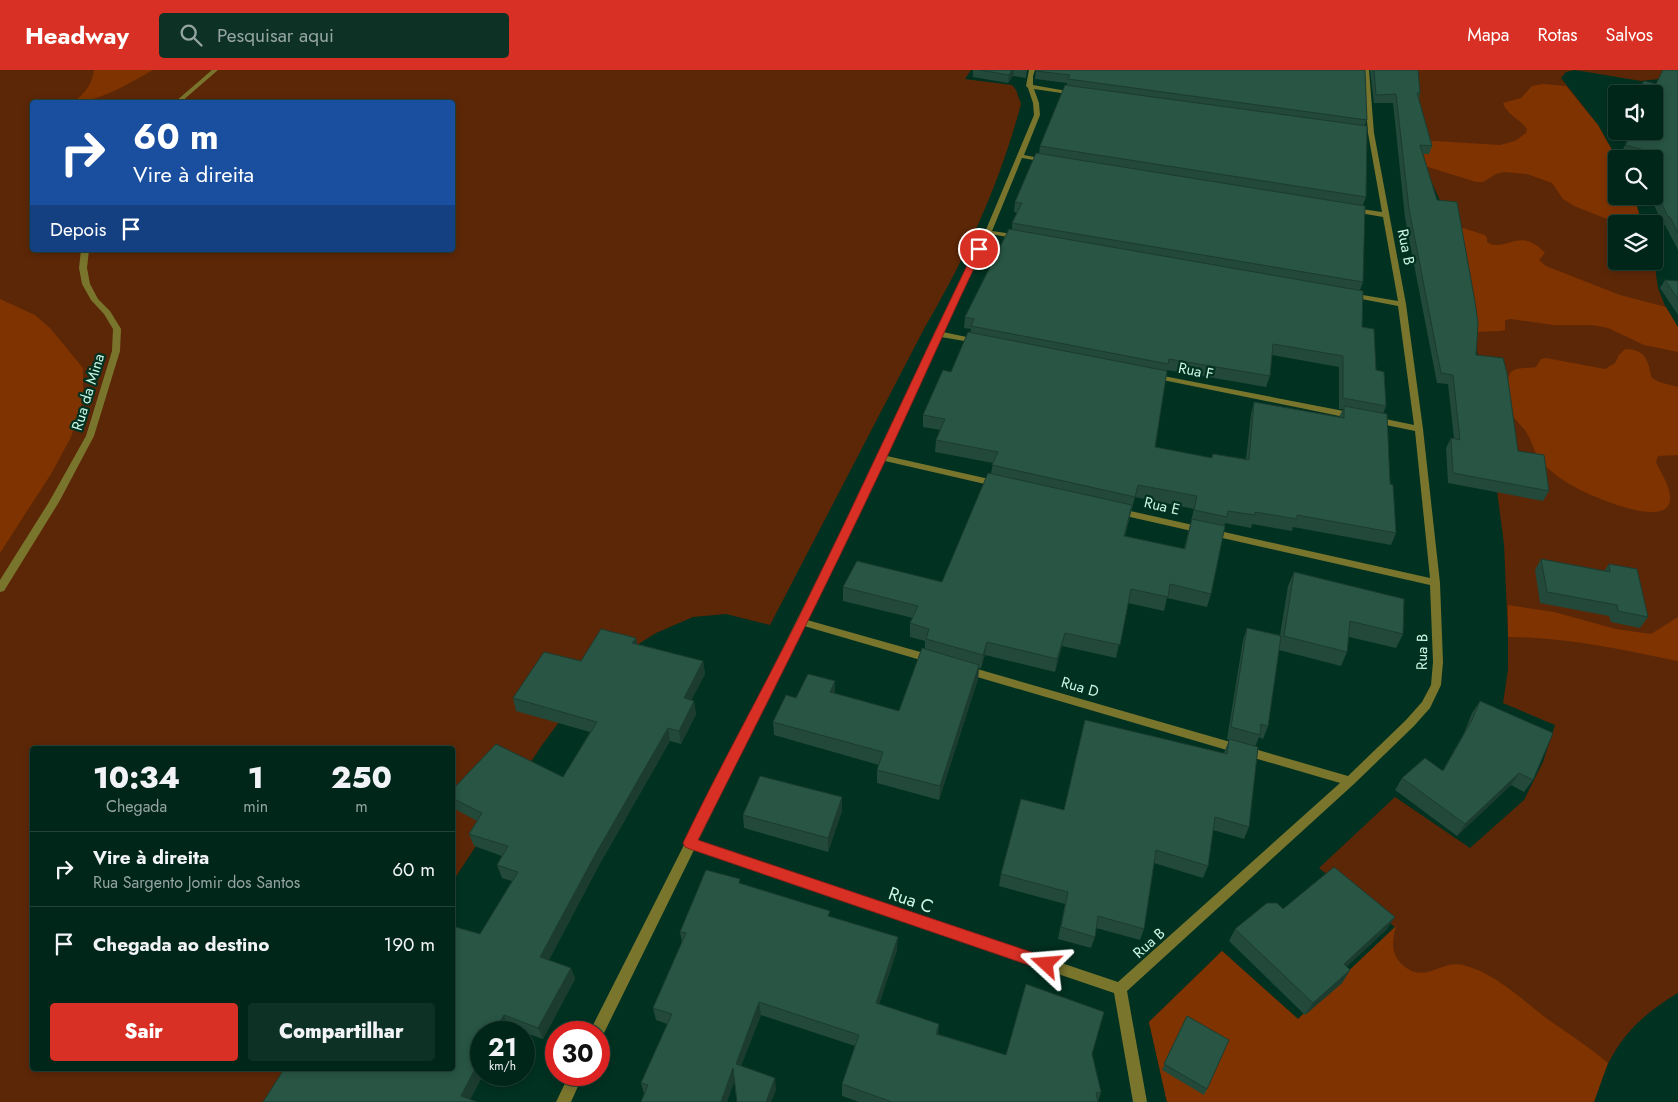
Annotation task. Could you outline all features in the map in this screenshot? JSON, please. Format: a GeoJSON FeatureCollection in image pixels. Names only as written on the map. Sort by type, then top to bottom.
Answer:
{"type":"FeatureCollection","features":[{"type":"Feature","properties":{"kind":"street"},"geometry":{"type":"LineString","coordinates":[[180,100],[215,70]]}},
{"type":"Feature","properties":{"kind":"street"},"geometry":{"type":"LineString","coordinates":[[602,1021],[802,622],[882,458],[938,334],[988,232],[1038,109],[1029,86],[1032,70]]}},
{"type":"Feature","properties":{"kind":"street","name":"Rua B"},"geometry":{"type":"LineString","coordinates":[[1120,989],[1350,781],[1410,723],[1426,704],[1436,686],[1438,662],[1436,583],[1419,429],[1402,304],[1385,215],[1366,132],[1363,72]]}},
{"type":"Feature","properties":{"kind":"street"},"geometry":{"type":"LineString","coordinates":[[1029,86],[1080,94]]}},
{"type":"Feature","properties":{"kind":"street"},"geometry":{"type":"LineString","coordinates":[[1019,156],[1057,162]]}},
{"type":"Feature","properties":{"kind":"street"},"geometry":{"type":"LineString","coordinates":[[1346,209],[1385,215]]}},
{"type":"Feature","properties":{"kind":"street"},"geometry":{"type":"LineString","coordinates":[[988,232],[1026,239]]}},
{"type":"Feature","properties":{"kind":"street","name":"Rua da Mina"},"geometry":{"type":"LineString","coordinates":[[0,588],[54,502],[90,436],[116,350],[117,329],[107,313],[95,300],[86,284],[83,268],[84,252]]}},
{"type":"Feature","properties":{"kind":"street"},"geometry":{"type":"LineString","coordinates":[[1344,294],[1402,304]]}},
{"type":"Feature","properties":{"kind":"street"},"geometry":{"type":"LineString","coordinates":[[938,334],[986,343]]}},
{"type":"Feature","properties":{"kind":"street","name":"Rua F"},"geometry":{"type":"LineString","coordinates":[[1140,374],[1361,417]]}},
{"type":"Feature","properties":{"kind":"street"},"geometry":{"type":"LineString","coordinates":[[1371,419],[1419,429]]}},
{"type":"Feature","properties":{"kind":"street"},"geometry":{"type":"LineString","coordinates":[[882,458],[1008,486]]}},
{"type":"Feature","properties":{"kind":"street","name":"Rua E"},"geometry":{"type":"LineString","coordinates":[[1105,508],[1436,583]]}},
{"type":"Feature","properties":{"kind":"street","name":"Rua D"},"geometry":{"type":"LineString","coordinates":[[802,622],[1350,781]]}},
{"type":"Feature","properties":{"kind":"street","name":"Rua C"},"geometry":{"type":"LineString","coordinates":[[690,843],[1120,989]]}},
{"type":"Feature","properties":{"kind":"street"},"geometry":{"type":"LineString","coordinates":[[1120,989],[1140,1102]]}},
{"type":"Feature","properties":{"kind":"street"},"geometry":{"type":"LineString","coordinates":[[563,1102],[571,1086]]}},
{"type":"Feature","properties":{"kind":"shaded area"},"geometry":{"type":"Polygon","coordinates":[[[0,70],[971,70],[965,79],[1012,85],[1021,104],[1003,162],[968,247],[770,625],[726,614],[693,617],[656,633],[621,655],[579,695],[542,745],[455,878],[455,746],[30,746],[30,1071],[322,1071],[300,1102],[0,1102],[0,70]]]}},
{"type":"Feature","properties":{"kind":"shaded area"},"geometry":{"type":"Polygon","coordinates":[[[94,70],[153,70],[125,86],[93,99],[76,100],[81,96],[92,80],[94,70]]]}},
{"type":"Feature","properties":{"kind":"shaded area"},"geometry":{"type":"Polygon","coordinates":[[[1415,70],[1575,70],[1566,72],[1561,78],[1598,125],[1612,150],[1608,150],[1608,205],[1637,205],[1639,215],[1608,215],[1608,270],[1655,270],[1658,288],[1667,311],[1678,328],[1678,993],[1647,1014],[1624,1038],[1607,1067],[1594,1102],[1167,1102],[1149,1022],[1222,951],[1298,1019],[1395,927],[1319,868],[1395,797],[1470,848],[1524,800],[1543,762],[1555,725],[1503,703],[1508,670],[1504,544],[1486,407],[1469,300],[1454,231],[1422,161],[1415,70]]]}},
{"type":"Feature","properties":{"kind":"shaded area"},"geometry":{"type":"Polygon","coordinates":[[[1575,70],[1674,70],[1659,79],[1641,81],[1575,70]]]}},
{"type":"Feature","properties":{"kind":"shaded area"},"geometry":{"type":"Polygon","coordinates":[[[1543,84],[1566,86],[1598,125],[1612,150],[1608,150],[1608,205],[1637,205],[1639,215],[1608,215],[1608,219],[1574,206],[1563,199],[1552,183],[1527,174],[1504,172],[1496,174],[1483,182],[1476,182],[1425,166],[1418,140],[1500,145],[1515,141],[1526,133],[1527,129],[1507,111],[1503,103],[1521,98],[1532,86],[1543,84]]]}},
{"type":"Feature","properties":{"kind":"shaded area"},"geometry":{"type":"Polygon","coordinates":[[[1460,227],[1485,235],[1487,242],[1494,245],[1520,240],[1528,241],[1545,253],[1539,260],[1546,266],[1620,295],[1666,307],[1678,327],[1678,352],[1644,345],[1608,328],[1592,325],[1553,325],[1511,319],[1505,320],[1505,330],[1473,332],[1460,227]]]}},
{"type":"Feature","properties":{"kind":"shaded area"},"geometry":{"type":"Polygon","coordinates":[[[0,299],[35,315],[50,328],[83,368],[83,392],[80,413],[70,439],[51,474],[0,553],[0,299]]]}},
{"type":"Feature","properties":{"kind":"shaded area"},"geometry":{"type":"Polygon","coordinates":[[[1625,349],[1642,354],[1647,362],[1652,378],[1678,387],[1678,455],[1658,456],[1656,462],[1670,494],[1669,504],[1663,510],[1652,512],[1622,507],[1591,495],[1566,482],[1540,460],[1528,434],[1508,410],[1507,406],[1508,379],[1510,373],[1514,370],[1536,367],[1541,359],[1546,358],[1605,369],[1615,363],[1625,349]]]}},
{"type":"Feature","properties":{"kind":"shaded area"},"geometry":{"type":"Polygon","coordinates":[[[1508,605],[1554,612],[1616,629],[1651,634],[1678,617],[1678,661],[1573,642],[1508,637],[1508,605]]]}},
{"type":"Feature","properties":{"kind":"shaded area"},"geometry":{"type":"Polygon","coordinates":[[[1396,926],[1393,939],[1395,956],[1408,969],[1422,973],[1456,964],[1486,974],[1507,987],[1608,1063],[1594,1102],[1167,1102],[1149,1022],[1222,951],[1298,1019],[1396,926]]]}},
{"type":"Feature","properties":{"kind":"building"},"geometry":{"type":"Polygon","coordinates":[[[980,70],[1012,70],[1009,75],[980,70]]]}},
{"type":"Feature","properties":{"kind":"building"},"geometry":{"type":"Polygon","coordinates":[[[1036,70],[1365,70],[1367,120],[1068,79],[1070,75],[1036,70]]]}},
{"type":"Feature","properties":{"kind":"building"},"geometry":{"type":"Polygon","coordinates":[[[1374,70],[1418,70],[1420,93],[1417,93],[1432,146],[1420,145],[1437,200],[1457,202],[1478,323],[1476,355],[1503,358],[1507,373],[1518,451],[1544,455],[1549,491],[1453,473],[1451,438],[1460,440],[1453,375],[1441,373],[1409,209],[1396,94],[1376,95],[1374,70]]]}},
{"type":"Feature","properties":{"kind":"building"},"geometry":{"type":"Polygon","coordinates":[[[1663,70],[1678,70],[1678,233],[1662,205],[1663,150],[1644,150],[1625,145],[1628,140],[1663,140],[1663,85],[1641,85],[1644,81],[1656,84],[1663,70]]]}},
{"type":"Feature","properties":{"kind":"building"},"geometry":{"type":"Polygon","coordinates":[[[1065,85],[1367,126],[1366,197],[1040,146],[1065,85]]]}},
{"type":"Feature","properties":{"kind":"building"},"geometry":{"type":"Polygon","coordinates":[[[1036,153],[1365,206],[1363,282],[1012,223],[1022,203],[1015,202],[1036,153]]]}},
{"type":"Feature","properties":{"kind":"building"},"geometry":{"type":"Polygon","coordinates":[[[1009,229],[1363,291],[1362,327],[1374,329],[1376,370],[1384,372],[1386,406],[1343,398],[1343,356],[1273,344],[1270,376],[1169,359],[1168,364],[971,326],[974,319],[965,317],[1009,229]]]}},
{"type":"Feature","properties":{"kind":"building"},"geometry":{"type":"Polygon","coordinates":[[[1665,280],[1678,281],[1678,299],[1665,280]]]}},
{"type":"Feature","properties":{"kind":"building"},"geometry":{"type":"Polygon","coordinates":[[[968,332],[1167,371],[1155,447],[1212,458],[1213,454],[1249,460],[1254,402],[1344,418],[1344,406],[1387,414],[1390,484],[1393,485],[1396,533],[1297,515],[1297,519],[1255,512],[1255,515],[1228,511],[1227,517],[1194,510],[1197,496],[1138,485],[1135,497],[992,465],[998,452],[936,440],[945,419],[923,415],[943,370],[951,372],[968,332]]]}},
{"type":"Feature","properties":{"kind":"building"},"geometry":{"type":"Polygon","coordinates":[[[988,473],[1132,505],[1124,536],[1185,549],[1192,519],[1225,526],[1211,594],[1170,584],[1168,597],[1131,589],[1120,645],[1065,633],[1057,659],[987,642],[983,655],[926,639],[929,629],[910,623],[918,606],[843,587],[857,561],[942,582],[988,473]]]}},
{"type":"Feature","properties":{"kind":"building"},"geometry":{"type":"Polygon","coordinates":[[[1541,559],[1610,572],[1609,564],[1637,569],[1648,617],[1618,611],[1617,605],[1547,592],[1541,559]]]}},
{"type":"Feature","properties":{"kind":"building"},"geometry":{"type":"Polygon","coordinates":[[[1294,572],[1404,599],[1403,634],[1350,621],[1347,652],[1284,636],[1294,572]]]}},
{"type":"Feature","properties":{"kind":"building"},"geometry":{"type":"Polygon","coordinates":[[[1247,628],[1281,636],[1268,726],[1261,724],[1260,735],[1231,727],[1247,628]]]}},
{"type":"Feature","properties":{"kind":"building"},"geometry":{"type":"Polygon","coordinates":[[[601,629],[636,638],[632,643],[703,661],[684,698],[694,701],[679,731],[668,728],[595,855],[540,957],[571,968],[538,1028],[535,1027],[535,1021],[520,1021],[504,1015],[500,1021],[470,1021],[470,1078],[461,1096],[477,1102],[263,1102],[283,1071],[455,1071],[455,927],[480,934],[518,872],[497,865],[508,846],[469,834],[482,813],[455,800],[455,787],[496,744],[563,777],[597,722],[513,698],[544,652],[581,661],[601,629]]]}},
{"type":"Feature","properties":{"kind":"building"},"geometry":{"type":"Polygon","coordinates":[[[922,648],[979,665],[940,786],[877,770],[883,752],[773,722],[786,695],[796,698],[808,674],[835,681],[830,692],[899,711],[922,648]]]}},
{"type":"Feature","properties":{"kind":"building"},"geometry":{"type":"Polygon","coordinates":[[[1480,701],[1553,733],[1533,780],[1519,773],[1465,824],[1402,778],[1425,758],[1443,771],[1472,720],[1480,701]]]}},
{"type":"Feature","properties":{"kind":"building"},"geometry":{"type":"Polygon","coordinates":[[[1085,720],[1227,754],[1229,739],[1258,747],[1249,827],[1215,817],[1208,866],[1156,850],[1144,929],[1098,916],[1095,937],[1061,927],[1068,892],[1001,874],[1021,799],[1064,810],[1085,720]]]}},
{"type":"Feature","properties":{"kind":"building"},"geometry":{"type":"Polygon","coordinates":[[[760,776],[842,797],[828,838],[743,815],[760,776]]]}},
{"type":"Feature","properties":{"kind":"building"},"geometry":{"type":"Polygon","coordinates":[[[1334,867],[1395,917],[1344,964],[1350,970],[1313,1003],[1235,929],[1267,903],[1277,903],[1283,909],[1334,867]]]}},
{"type":"Feature","properties":{"kind":"building"},"geometry":{"type":"Polygon","coordinates":[[[706,870],[740,879],[739,883],[830,911],[828,916],[898,937],[876,1003],[939,1024],[936,1034],[1006,1055],[1026,984],[1104,1012],[1092,1054],[1101,1092],[1096,1093],[1098,1102],[892,1102],[842,1084],[859,1035],[759,1002],[736,1064],[775,1078],[766,1102],[737,1102],[733,1068],[721,1102],[641,1102],[648,1085],[641,1083],[672,1014],[653,1008],[686,933],[680,932],[706,870]]]}},
{"type":"Feature","properties":{"kind":"building"},"geometry":{"type":"Polygon","coordinates":[[[1187,1016],[1229,1040],[1207,1089],[1164,1064],[1187,1016]]]}},
{"type":"Feature","properties":{"kind":"route"},"geometry":{"type":"LineString","coordinates":[[979,249],[882,458],[802,622],[690,843],[1046,964]]}}]}
